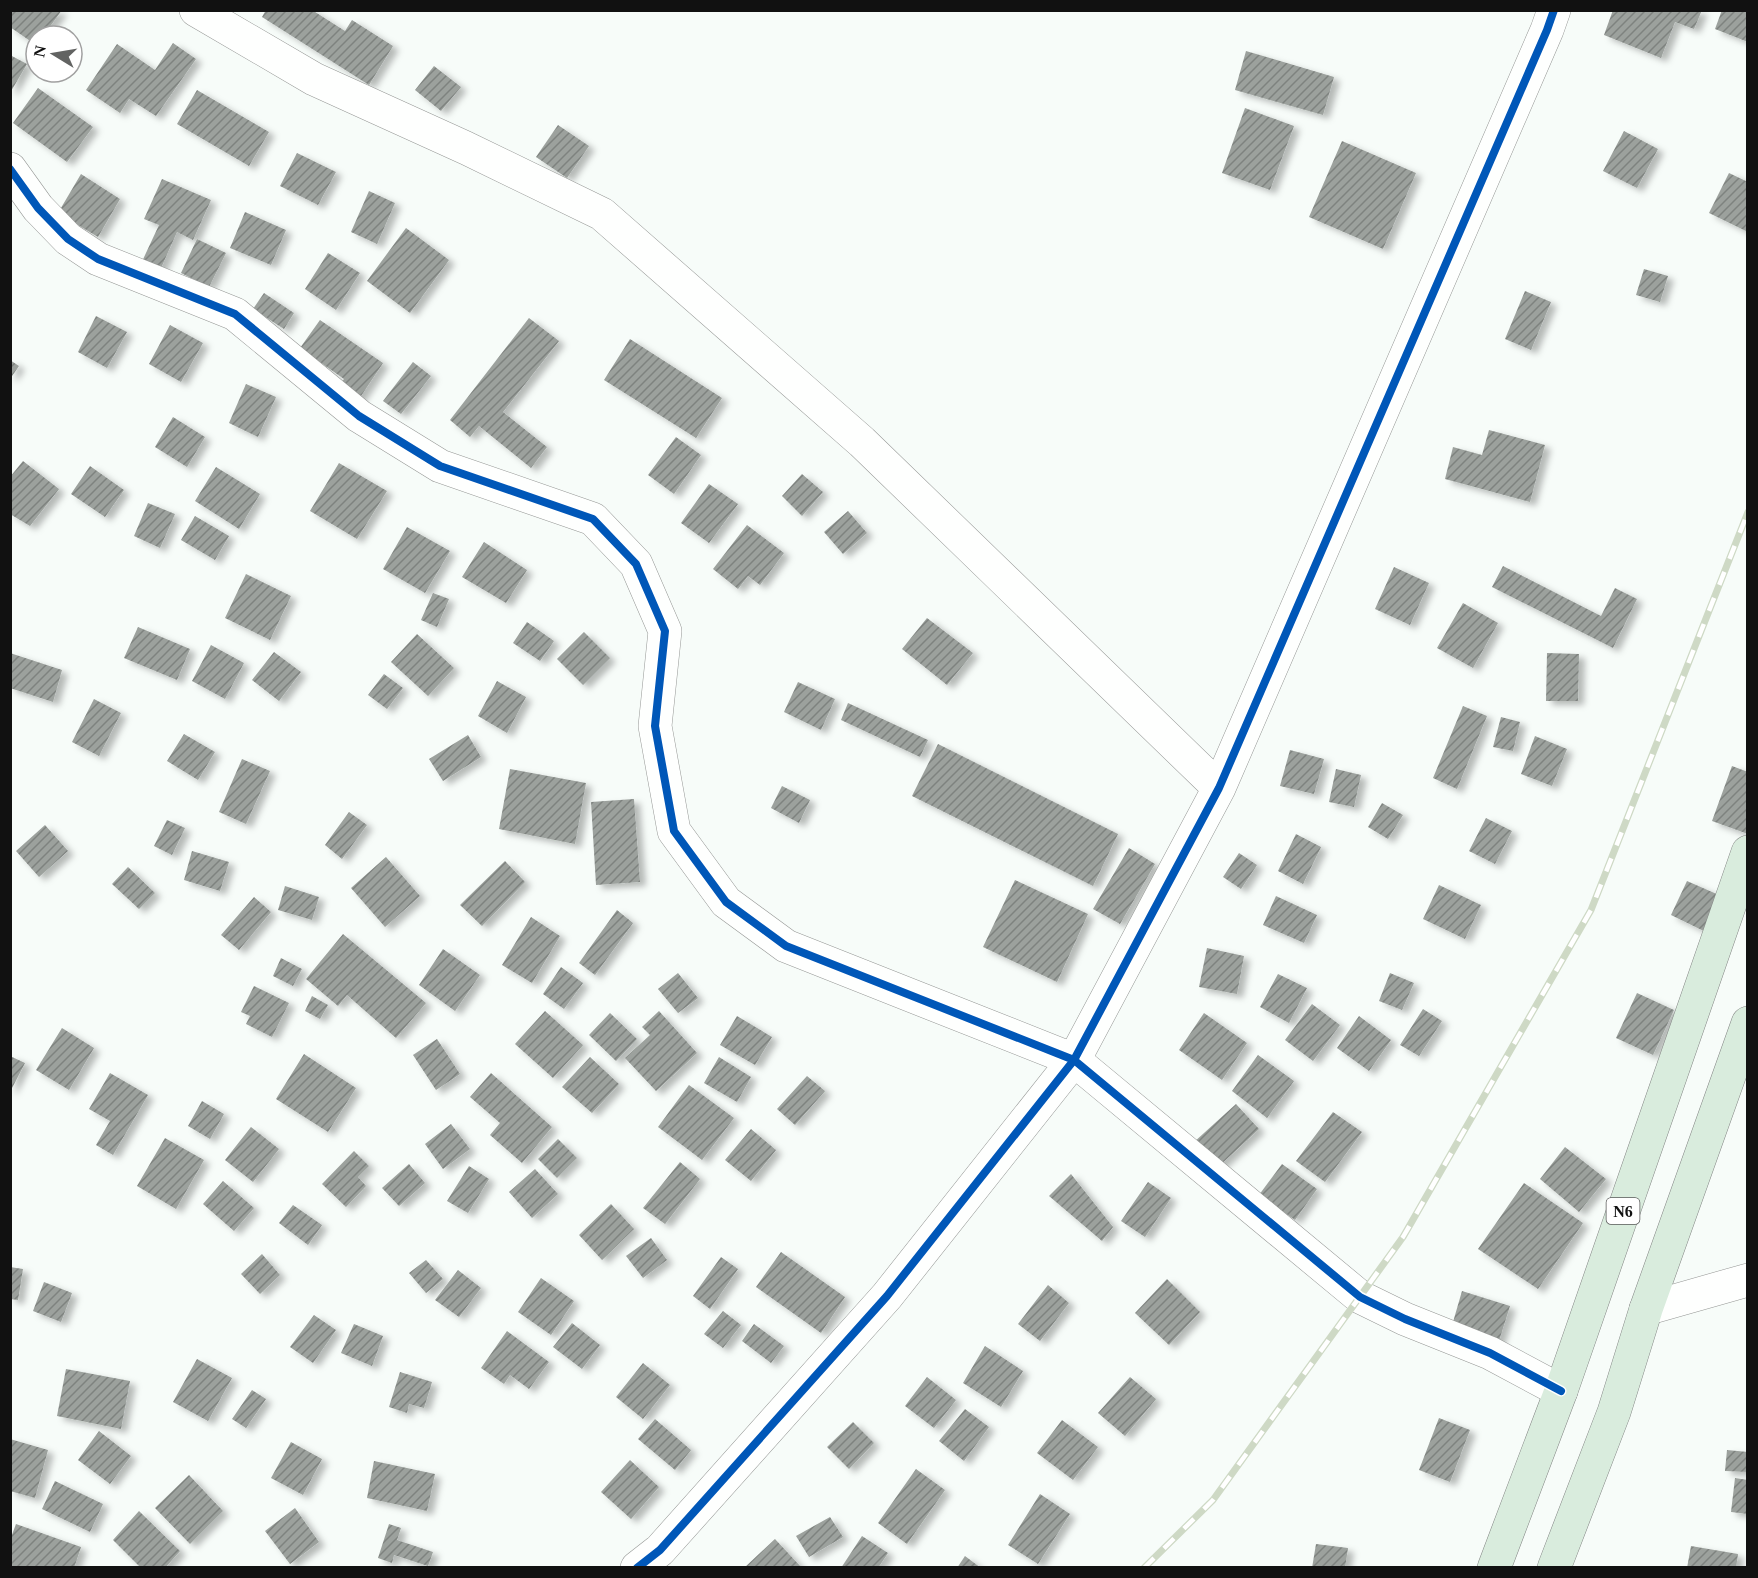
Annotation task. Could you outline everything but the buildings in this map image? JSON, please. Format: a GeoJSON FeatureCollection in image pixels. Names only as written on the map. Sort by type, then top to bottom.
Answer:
{"type":"FeatureCollection","features":[{"type":"Feature","properties":{"kind":"highway","name":"N6"},"geometry":{"type":"LineString","coordinates":[[1494,1568],[1561,1391],[1748,852]]}},
{"type":"Feature","properties":{"kind":"highway"},"geometry":{"type":"LineString","coordinates":[[1554,1568],[1614,1412],[1646,1310],[1748,1023]]}},
{"type":"Feature","properties":{"kind":"street"},"geometry":{"type":"LineString","coordinates":[[196,10],[314,79],[466,148],[602,214],[862,442],[1219,788]]}},
{"type":"Feature","properties":{"kind":"street"},"geometry":{"type":"LineString","coordinates":[[637,1568],[660,1550],[887,1296],[1074,1060],[1219,788],[1554,10]]}},
{"type":"Feature","properties":{"kind":"street"},"geometry":{"type":"LineString","coordinates":[[10,169],[39,208],[68,239],[98,259],[236,314],[358,416],[440,465],[593,519],[636,564],[665,631],[655,726],[674,831],[726,902],[786,946],[1074,1060],[1360,1297],[1490,1353],[1561,1391]]}},
{"type":"Feature","properties":{"kind":"street"},"geometry":{"type":"LineString","coordinates":[[1646,1310],[1748,1280]]}},
{"type":"Feature","properties":{"kind":"railway"},"geometry":{"type":"LineString","coordinates":[[1144,1568],[1213,1500],[1403,1237],[1591,910],[1748,512]]}},
{"type":"Feature","properties":{"kind":"cycle path"},"geometry":{"type":"LineString","coordinates":[[637,1568],[660,1550],[887,1296],[1074,1060],[1219,788],[1554,10]]}},
{"type":"Feature","properties":{"kind":"cycle path"},"geometry":{"type":"LineString","coordinates":[[10,169],[38,208],[68,239],[98,259],[235,314],[359,416],[440,466],[593,519],[636,564],[665,631],[655,726],[674,831],[726,902],[786,946],[1074,1060],[1360,1297],[1405,1319],[1490,1353],[1561,1391]]}}]}
